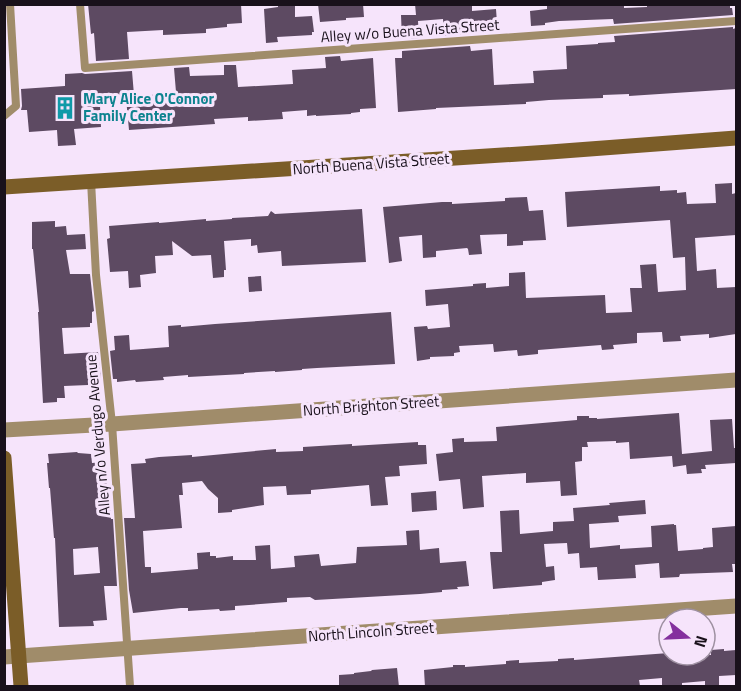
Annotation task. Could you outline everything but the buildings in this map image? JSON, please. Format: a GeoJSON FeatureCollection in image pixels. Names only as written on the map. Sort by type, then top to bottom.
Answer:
{"type":"FeatureCollection","features":[{"type":"Feature","properties":{"kind":"main road","name":"North Buena Vista Street"},"geometry":{"type":"LineString","coordinates":[[4,187],[736,138]]}},
{"type":"Feature","properties":{"kind":"main road"},"geometry":{"type":"LineString","coordinates":[[4,458],[12,657],[21,687]]}},
{"type":"Feature","properties":{"kind":"street","name":"North Brighton Street"},"geometry":{"type":"LineString","coordinates":[[4,430],[736,380]]}},
{"type":"Feature","properties":{"kind":"street","name":"North Lincoln Street"},"geometry":{"type":"LineString","coordinates":[[12,657],[736,606]]}},
{"type":"Feature","properties":{"kind":"lane"},"geometry":{"type":"LineString","coordinates":[[4,116],[16,106],[10,4]]}},
{"type":"Feature","properties":{"kind":"lane","name":"Alley w/o Buena Vista Street"},"geometry":{"type":"LineString","coordinates":[[81,4],[85,68],[736,21]]}},
{"type":"Feature","properties":{"kind":"lane","name":"Alley n/o Verdugo Avenue"},"geometry":{"type":"LineString","coordinates":[[90,182],[96,275],[112,424],[130,687]]}},
{"type":"Feature","properties":{"kind":"place","name":"Mary Alice O'Connor Family Center"},"geometry":{"type":"Point","coordinates":[65,108]}}]}
